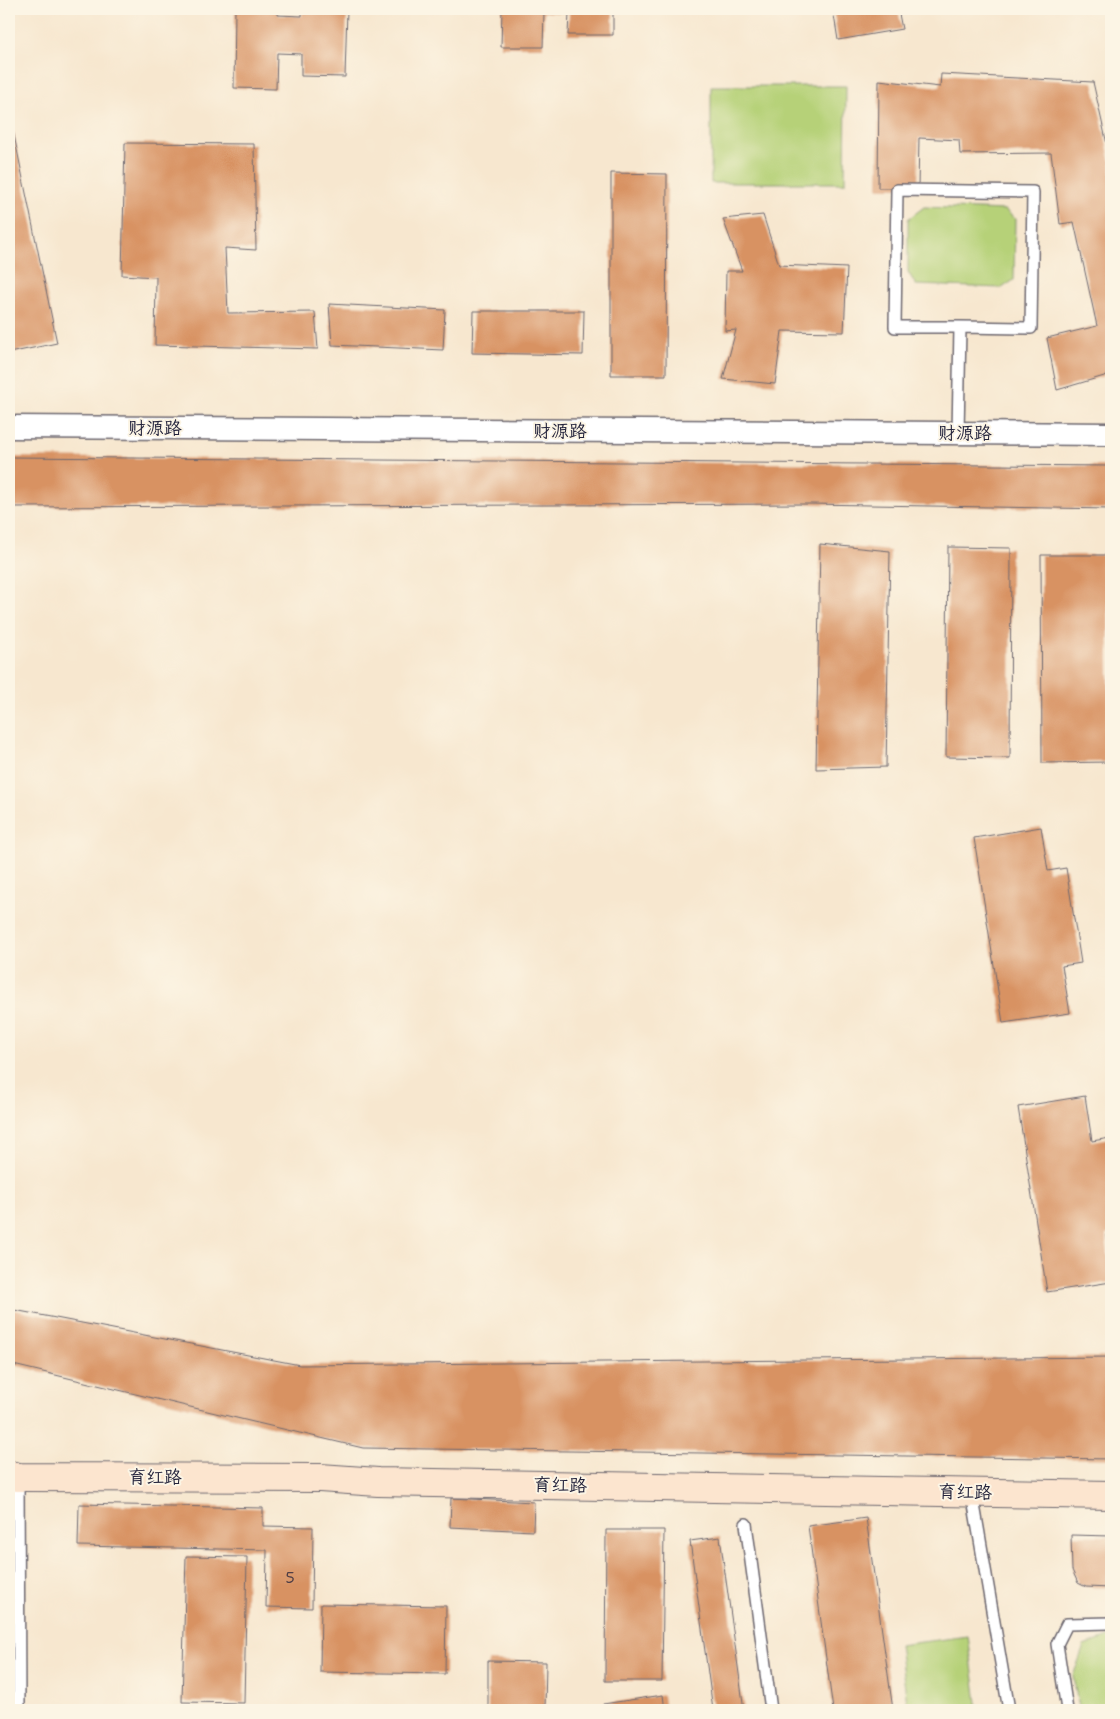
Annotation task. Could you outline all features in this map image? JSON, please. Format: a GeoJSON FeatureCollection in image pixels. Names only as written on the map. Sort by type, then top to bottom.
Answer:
{"type":"FeatureCollection","features":[{"type":"Feature","properties":{"kind":"street","name":"财源路"},"geometry":{"type":"LineString","coordinates":[[9,427],[1111,434]]}},
{"type":"Feature","properties":{"kind":"street","name":"育红路"},"geometry":{"type":"LineString","coordinates":[[13,1476],[320,1478],[378,1482],[1111,1495]]}},
{"type":"Feature","properties":{"kind":"lane"},"geometry":{"type":"LineString","coordinates":[[897,190],[1033,192],[1032,328],[960,327],[896,327],[897,190]]}},
{"type":"Feature","properties":{"kind":"lane"},"geometry":{"type":"LineString","coordinates":[[958,433],[960,327]]}},
{"type":"Feature","properties":{"kind":"lane"},"geometry":{"type":"LineString","coordinates":[[13,1476],[19,1710]]}},
{"type":"Feature","properties":{"kind":"lane"},"geometry":{"type":"LineString","coordinates":[[972,1492],[1009,1710]]}},
{"type":"Feature","properties":{"kind":"lane"},"geometry":{"type":"LineString","coordinates":[[746,1524],[771,1710]]}},
{"type":"Feature","properties":{"kind":"lane"},"geometry":{"type":"LineString","coordinates":[[1067,1710],[1057,1644],[1067,1624],[1111,1623]]}},
{"type":"Feature","properties":{"kind":"green space"},"geometry":{"type":"Polygon","coordinates":[[[711,86],[846,86],[845,183],[711,183],[711,86]]]}},
{"type":"Feature","properties":{"kind":"green space"},"geometry":{"type":"Polygon","coordinates":[[[924,207],[1005,210],[1015,219],[1014,280],[1002,288],[916,285],[908,272],[908,219],[924,207]]]}},
{"type":"Feature","properties":{"kind":"green space"},"geometry":{"type":"Polygon","coordinates":[[[968,1636],[978,1710],[908,1710],[899,1645],[968,1636]]]}},
{"type":"Feature","properties":{"kind":"green space"},"geometry":{"type":"Polygon","coordinates":[[[1111,1636],[1111,1710],[1079,1710],[1073,1676],[1084,1646],[1111,1636]]]}},
{"type":"Feature","properties":{"kind":"building"},"geometry":{"type":"Polygon","coordinates":[[[235,9],[278,9],[278,15],[302,16],[302,9],[347,9],[345,77],[301,76],[301,54],[277,53],[276,89],[234,88],[235,9]]]}},
{"type":"Feature","properties":{"kind":"building"},"geometry":{"type":"Polygon","coordinates":[[[502,9],[613,9],[613,35],[568,35],[569,13],[544,12],[543,47],[501,47],[502,9]]]}},
{"type":"Feature","properties":{"kind":"building"},"geometry":{"type":"Polygon","coordinates":[[[833,9],[898,9],[902,29],[838,40],[833,9]]]}},
{"type":"Feature","properties":{"kind":"building"},"geometry":{"type":"Polygon","coordinates":[[[941,74],[1093,82],[1111,162],[1111,374],[1057,390],[1047,338],[1097,326],[1074,222],[1060,224],[1051,153],[960,154],[959,140],[919,138],[918,188],[878,188],[879,80],[940,87],[941,74]]]}},
{"type":"Feature","properties":{"kind":"building"},"geometry":{"type":"Polygon","coordinates":[[[9,111],[57,343],[9,353],[9,111]]]}},
{"type":"Feature","properties":{"kind":"building"},"geometry":{"type":"Polygon","coordinates":[[[125,143],[254,144],[256,250],[225,248],[228,313],[315,312],[318,349],[155,345],[156,277],[122,275],[125,143]]]}},
{"type":"Feature","properties":{"kind":"building"},"geometry":{"type":"Polygon","coordinates":[[[611,173],[667,174],[666,375],[611,375],[611,173]]]}},
{"type":"Feature","properties":{"kind":"building"},"geometry":{"type":"Polygon","coordinates":[[[763,215],[779,265],[847,268],[844,332],[782,331],[775,384],[723,379],[736,330],[725,331],[726,271],[742,271],[723,219],[763,215]]]}},
{"type":"Feature","properties":{"kind":"building"},"geometry":{"type":"Polygon","coordinates":[[[329,304],[445,310],[443,350],[332,345],[329,304]]]}},
{"type":"Feature","properties":{"kind":"building"},"geometry":{"type":"Polygon","coordinates":[[[473,311],[584,311],[583,355],[472,353],[473,311]]]}},
{"type":"Feature","properties":{"kind":"building"},"geometry":{"type":"Polygon","coordinates":[[[9,457],[1111,466],[1111,509],[810,504],[9,507],[9,457]]]}},
{"type":"Feature","properties":{"kind":"building"},"geometry":{"type":"Polygon","coordinates":[[[820,544],[890,551],[886,767],[816,769],[820,544]]]}},
{"type":"Feature","properties":{"kind":"building"},"geometry":{"type":"Polygon","coordinates":[[[948,547],[1011,548],[1010,758],[946,757],[948,547]]]}},
{"type":"Feature","properties":{"kind":"building"},"geometry":{"type":"Polygon","coordinates":[[[1041,555],[1108,555],[1110,762],[1042,763],[1041,555]]]}},
{"type":"Feature","properties":{"kind":"building"},"geometry":{"type":"Polygon","coordinates":[[[1041,827],[1048,871],[1066,868],[1081,963],[1062,966],[1070,1013],[1003,1023],[974,838],[1041,827]]]}},
{"type":"Feature","properties":{"kind":"building"},"geometry":{"type":"Polygon","coordinates":[[[1085,1096],[1092,1141],[1110,1138],[1111,1234],[1106,1235],[1111,1282],[1047,1292],[1018,1107],[1085,1096]]]}},
{"type":"Feature","properties":{"kind":"building"},"geometry":{"type":"Polygon","coordinates":[[[9,1309],[300,1365],[1111,1357],[1111,1459],[363,1448],[9,1364],[9,1309]]]}},
{"type":"Feature","properties":{"kind":"building"},"geometry":{"type":"Polygon","coordinates":[[[451,1498],[534,1502],[533,1531],[450,1527],[451,1498]]]}},
{"type":"Feature","properties":{"kind":"building"},"geometry":{"type":"Polygon","coordinates":[[[79,1504],[263,1508],[263,1526],[313,1527],[312,1608],[266,1607],[267,1550],[78,1546],[79,1504]]]}},
{"type":"Feature","properties":{"kind":"building"},"geometry":{"type":"Polygon","coordinates":[[[866,1518],[893,1710],[833,1710],[808,1526],[866,1518]]]}},
{"type":"Feature","properties":{"kind":"building"},"geometry":{"type":"Polygon","coordinates":[[[606,1530],[664,1530],[662,1681],[605,1681],[606,1530]]]}},
{"type":"Feature","properties":{"kind":"building"},"geometry":{"type":"Polygon","coordinates":[[[1071,1535],[1111,1536],[1111,1588],[1086,1587],[1078,1583],[1072,1570],[1071,1535]]]}},
{"type":"Feature","properties":{"kind":"building"},"geometry":{"type":"Polygon","coordinates":[[[720,1537],[744,1710],[713,1710],[690,1541],[720,1537]]]}},
{"type":"Feature","properties":{"kind":"building"},"geometry":{"type":"Polygon","coordinates":[[[186,1556],[247,1557],[244,1703],[182,1702],[186,1556]]]}},
{"type":"Feature","properties":{"kind":"building"},"geometry":{"type":"Polygon","coordinates":[[[321,1604],[446,1606],[445,1674],[320,1672],[321,1604]]]}},
{"type":"Feature","properties":{"kind":"building"},"geometry":{"type":"Polygon","coordinates":[[[488,1661],[546,1662],[545,1710],[488,1710],[488,1661]]]}},
{"type":"Feature","properties":{"kind":"building"},"geometry":{"type":"Polygon","coordinates":[[[663,1695],[665,1710],[604,1710],[603,1704],[663,1695]]]}}]}
